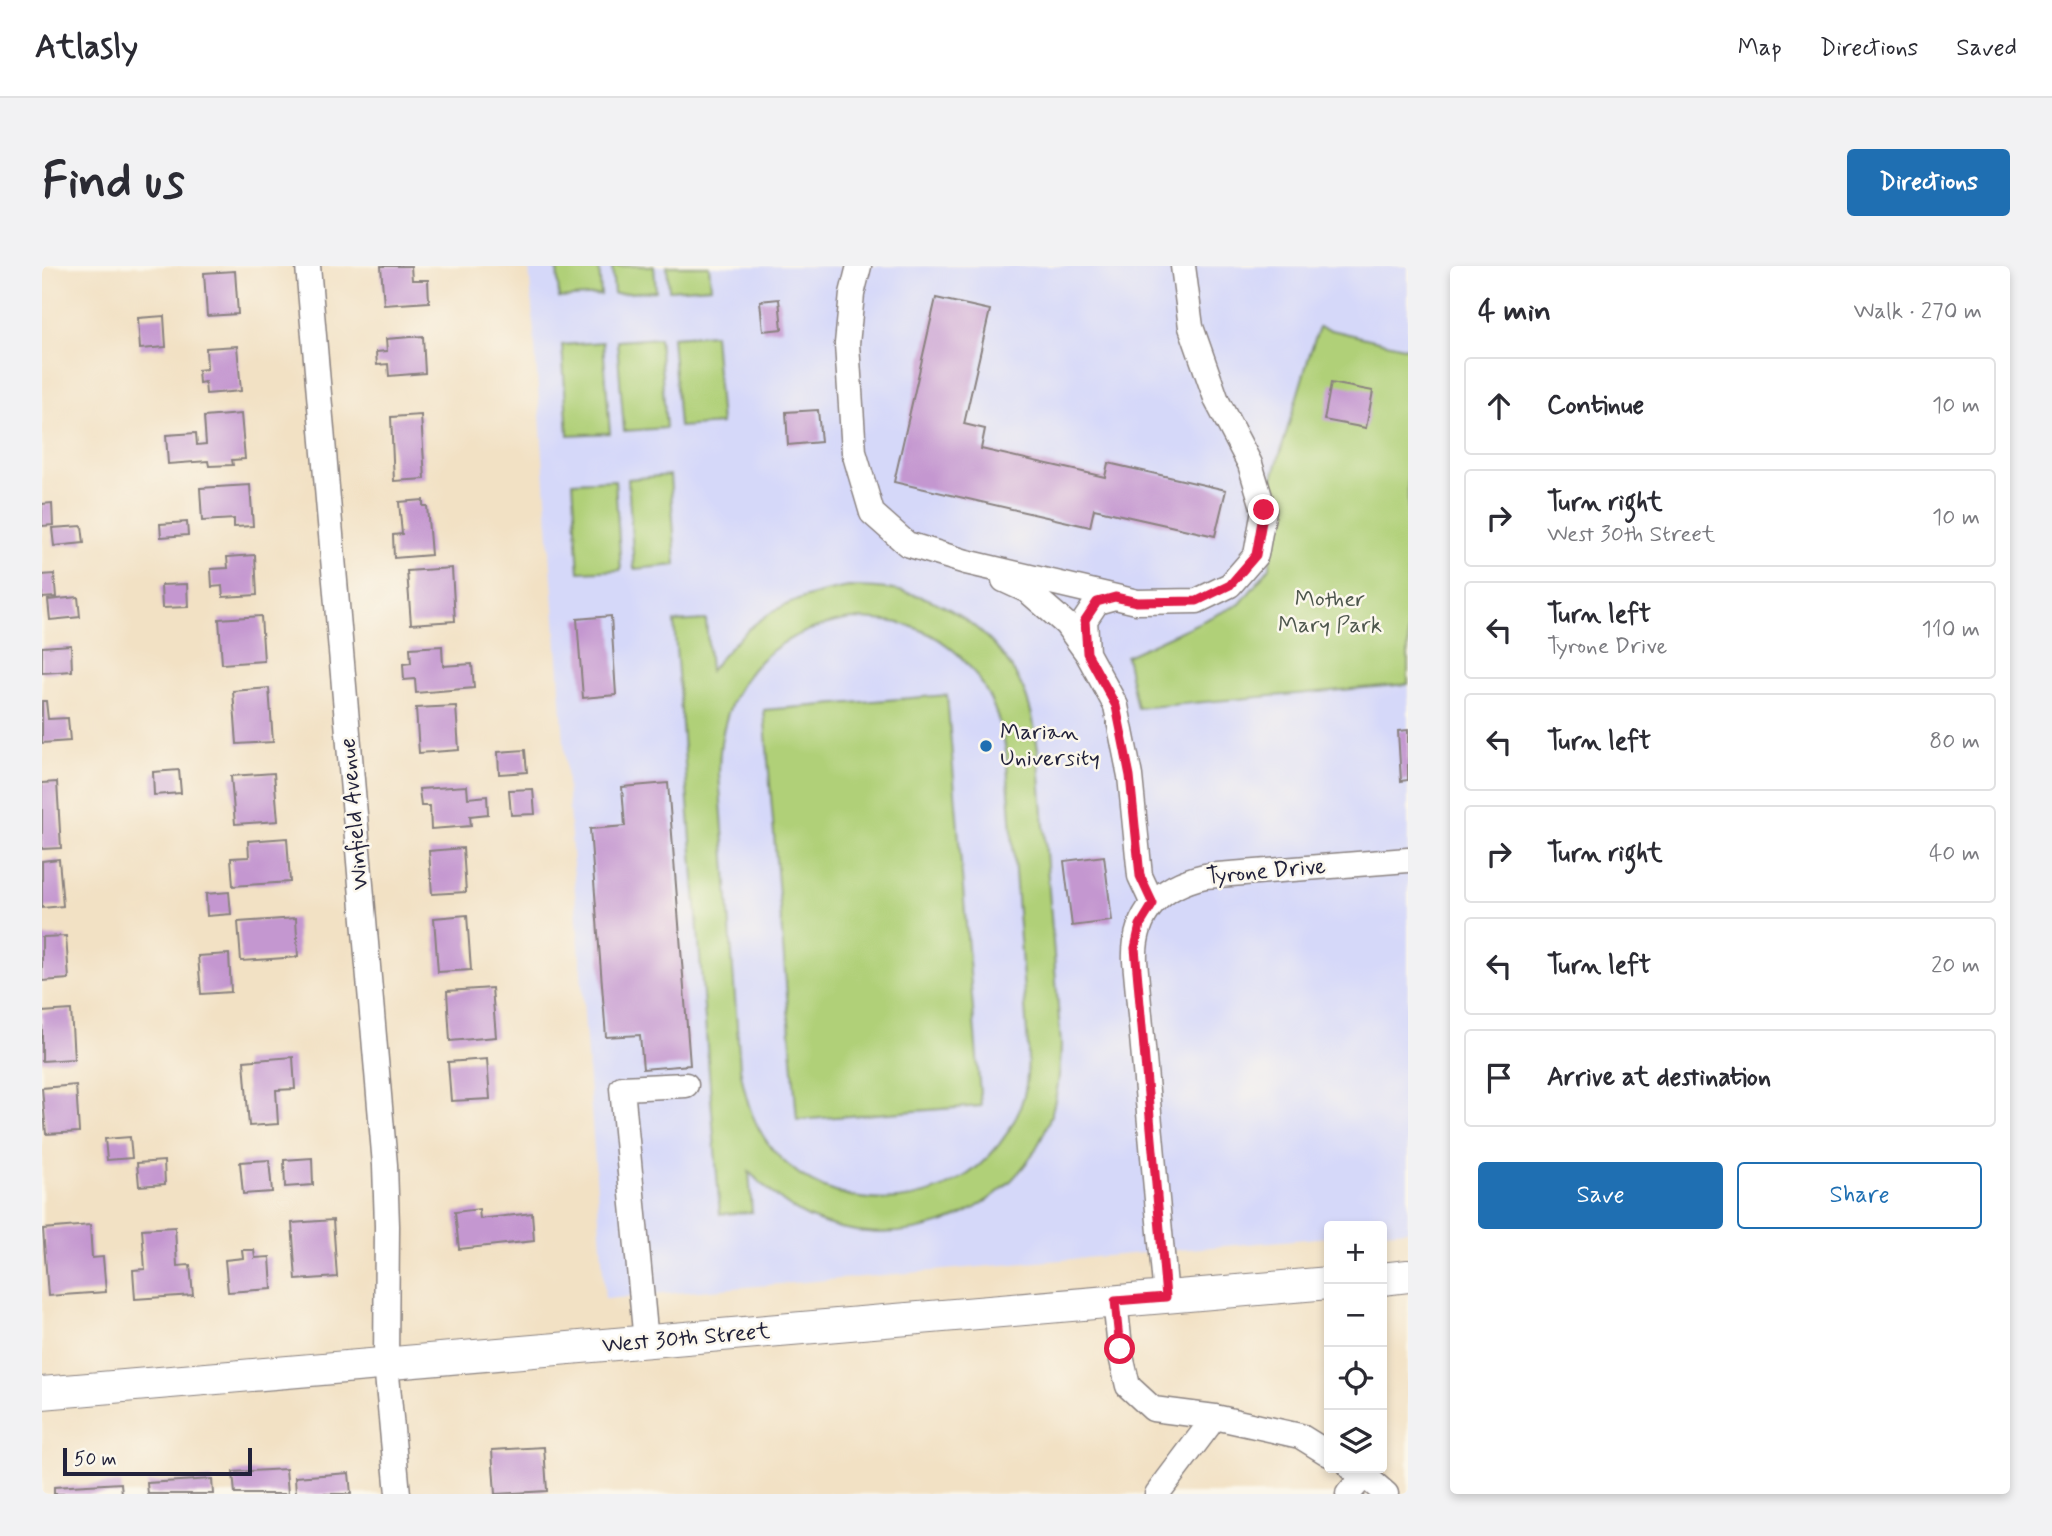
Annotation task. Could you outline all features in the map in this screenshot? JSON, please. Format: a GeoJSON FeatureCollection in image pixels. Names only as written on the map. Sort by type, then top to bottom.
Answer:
{"type":"FeatureCollection","features":[{"type":"Feature","properties":{"kind":"main road"},"geometry":{"type":"LineString","coordinates":[[1387,1278],[1408,1276]]}},
{"type":"Feature","properties":{"kind":"main road","name":"West 30th Street"},"geometry":{"type":"LineString","coordinates":[[42,1393],[1324,1283]]}},
{"type":"Feature","properties":{"kind":"street","name":"Winfield Avenue"},"geometry":{"type":"LineString","coordinates":[[307,266],[385,1166],[386,1364],[398,1494]]}},
{"type":"Feature","properties":{"kind":"street"},"geometry":{"type":"LineString","coordinates":[[859,266],[852,294],[847,344],[854,452],[872,513],[907,544],[966,562],[1137,602],[1197,601],[1230,585],[1256,555],[1264,510],[1250,464],[1217,401],[1191,327],[1183,266]]}},
{"type":"Feature","properties":{"kind":"street"},"geometry":{"type":"LineString","coordinates":[[966,562],[1028,591],[1066,624],[1087,653],[1116,706],[1130,776],[1140,876],[1153,904]]}},
{"type":"Feature","properties":{"kind":"street"},"geometry":{"type":"LineString","coordinates":[[1087,653],[1085,620],[1097,602],[1115,597]]}},
{"type":"Feature","properties":{"kind":"street","name":"Tyrone Drive"},"geometry":{"type":"LineString","coordinates":[[1166,1297],[1135,948],[1140,925],[1153,904],[1171,888],[1193,878],[1408,860]]}},
{"type":"Feature","properties":{"kind":"street"},"geometry":{"type":"LineString","coordinates":[[646,1342],[622,1088],[686,1084]]}},
{"type":"Feature","properties":{"kind":"street"},"geometry":{"type":"LineString","coordinates":[[1115,1301],[1121,1356],[1128,1386],[1153,1409],[1215,1417],[1300,1436],[1324,1451]]}},
{"type":"Feature","properties":{"kind":"street"},"geometry":{"type":"LineString","coordinates":[[1157,1494],[1215,1417]]}},
{"type":"Feature","properties":{"kind":"street"},"geometry":{"type":"LineString","coordinates":[[1354,1479],[1385,1494]]}},
{"type":"Feature","properties":{"kind":"shaded area","name":"Marian University"},"geometry":{"type":"Polygon","coordinates":[[[529,266],[1408,266],[1408,1230],[1387,1232],[1387,1221],[1324,1221],[1324,1237],[605,1299],[529,266]]]}},
{"type":"Feature","properties":{"kind":"green space"},"geometry":{"type":"Polygon","coordinates":[[[557,266],[599,266],[601,295],[559,298],[557,266]]]}},
{"type":"Feature","properties":{"kind":"green space"},"geometry":{"type":"Polygon","coordinates":[[[612,266],[654,266],[656,291],[614,294],[612,266]]]}},
{"type":"Feature","properties":{"kind":"green space"},"geometry":{"type":"Polygon","coordinates":[[[667,266],[709,266],[711,287],[669,290],[667,266]]]}},
{"type":"Feature","properties":{"kind":"green space","name":"Mother Mary Park"},"geometry":{"type":"Polygon","coordinates":[[[1319,327],[1408,348],[1408,684],[1137,708],[1126,656],[1240,604],[1270,567],[1272,481],[1319,327]]]}},
{"type":"Feature","properties":{"kind":"green space"},"geometry":{"type":"Polygon","coordinates":[[[714,334],[721,424],[679,427],[672,337],[714,334]]]}},
{"type":"Feature","properties":{"kind":"green space"},"geometry":{"type":"Polygon","coordinates":[[[659,338],[666,428],[624,431],[617,341],[659,338]]]}},
{"type":"Feature","properties":{"kind":"green space"},"geometry":{"type":"Polygon","coordinates":[[[603,342],[610,433],[568,435],[562,345],[603,342]]]}},
{"type":"Feature","properties":{"kind":"green space"},"geometry":{"type":"Polygon","coordinates":[[[670,475],[676,565],[634,569],[628,479],[670,475]]]}},
{"type":"Feature","properties":{"kind":"green space"},"geometry":{"type":"Polygon","coordinates":[[[615,480],[621,570],[579,572],[573,482],[615,480]]]}},
{"type":"Feature","properties":{"kind":"green space"},"geometry":{"type":"Polygon","coordinates":[[[849,587],[894,590],[927,598],[961,617],[992,643],[1015,674],[1029,705],[1038,749],[1061,1045],[1055,1101],[1044,1133],[1026,1163],[1002,1189],[974,1209],[943,1223],[909,1231],[875,1233],[841,1228],[808,1217],[784,1202],[749,1172],[752,1212],[720,1214],[674,622],[706,620],[710,671],[740,637],[770,613],[805,597],[849,587]],[[851,619],[821,626],[794,637],[771,651],[753,669],[738,690],[721,742],[719,773],[740,1068],[752,1114],[767,1142],[788,1165],[812,1182],[839,1193],[868,1199],[898,1199],[928,1193],[957,1181],[980,1165],[1007,1133],[1024,1095],[1028,1047],[1006,751],[994,708],[972,670],[958,654],[921,630],[881,620],[851,619]]]}},
{"type":"Feature","properties":{"kind":"green space"},"geometry":{"type":"Polygon","coordinates":[[[947,695],[981,1106],[797,1120],[764,710],[947,695]]]}},
{"type":"Feature","properties":{"kind":"building"},"geometry":{"type":"Polygon","coordinates":[[[381,266],[411,266],[412,280],[428,280],[429,302],[384,305],[381,266]]]}},
{"type":"Feature","properties":{"kind":"building"},"geometry":{"type":"Polygon","coordinates":[[[235,271],[238,314],[207,316],[204,273],[235,271]]]}},
{"type":"Feature","properties":{"kind":"building"},"geometry":{"type":"Polygon","coordinates":[[[936,298],[990,310],[964,424],[985,429],[981,449],[1105,477],[1108,463],[1226,490],[1215,536],[1094,509],[1090,527],[894,482],[936,298]]]}},
{"type":"Feature","properties":{"kind":"building"},"geometry":{"type":"Polygon","coordinates":[[[779,299],[782,329],[763,331],[760,301],[779,299]]]}},
{"type":"Feature","properties":{"kind":"building"},"geometry":{"type":"Polygon","coordinates":[[[164,316],[166,347],[140,349],[138,318],[164,316]]]}},
{"type":"Feature","properties":{"kind":"building"},"geometry":{"type":"Polygon","coordinates":[[[423,336],[425,373],[389,376],[388,364],[377,365],[376,352],[387,351],[386,339],[423,336]]]}},
{"type":"Feature","properties":{"kind":"building"},"geometry":{"type":"Polygon","coordinates":[[[237,346],[241,391],[206,394],[205,382],[199,383],[198,370],[207,369],[206,348],[237,346]]]}},
{"type":"Feature","properties":{"kind":"building"},"geometry":{"type":"Polygon","coordinates":[[[1331,383],[1373,391],[1366,428],[1324,420],[1331,383]]]}},
{"type":"Feature","properties":{"kind":"building"},"geometry":{"type":"Polygon","coordinates":[[[818,410],[821,442],[788,445],[786,412],[818,410]]]}},
{"type":"Feature","properties":{"kind":"building"},"geometry":{"type":"Polygon","coordinates":[[[241,414],[245,459],[232,460],[233,465],[209,466],[208,461],[168,464],[166,435],[196,433],[197,445],[206,444],[204,417],[241,414]]]}},
{"type":"Feature","properties":{"kind":"building"},"geometry":{"type":"Polygon","coordinates":[[[421,415],[425,479],[394,481],[391,417],[421,415]]]}},
{"type":"Feature","properties":{"kind":"building"},"geometry":{"type":"Polygon","coordinates":[[[250,485],[253,526],[234,527],[234,519],[202,521],[200,488],[250,485]]]}},
{"type":"Feature","properties":{"kind":"building"},"geometry":{"type":"Polygon","coordinates":[[[423,500],[423,506],[427,506],[431,555],[394,558],[393,535],[402,534],[399,502],[423,500]]]}},
{"type":"Feature","properties":{"kind":"building"},"geometry":{"type":"Polygon","coordinates":[[[52,503],[53,525],[42,526],[42,504],[52,503]]]}},
{"type":"Feature","properties":{"kind":"building"},"geometry":{"type":"Polygon","coordinates":[[[187,522],[188,535],[161,537],[160,524],[187,522]]]}},
{"type":"Feature","properties":{"kind":"building"},"geometry":{"type":"Polygon","coordinates":[[[82,526],[84,543],[54,546],[52,528],[82,526]]]}},
{"type":"Feature","properties":{"kind":"building"},"geometry":{"type":"Polygon","coordinates":[[[255,555],[257,595],[223,597],[222,586],[212,587],[211,569],[228,568],[227,557],[255,555]]]}},
{"type":"Feature","properties":{"kind":"building"},"geometry":{"type":"Polygon","coordinates":[[[452,568],[455,621],[411,624],[407,571],[452,568]]]}},
{"type":"Feature","properties":{"kind":"building"},"geometry":{"type":"Polygon","coordinates":[[[54,574],[56,597],[42,598],[42,575],[54,574]]]}},
{"type":"Feature","properties":{"kind":"building"},"geometry":{"type":"Polygon","coordinates":[[[187,584],[188,607],[162,608],[161,585],[187,584]]]}},
{"type":"Feature","properties":{"kind":"building"},"geometry":{"type":"Polygon","coordinates":[[[78,597],[80,617],[50,620],[48,600],[78,597]]]}},
{"type":"Feature","properties":{"kind":"building"},"geometry":{"type":"Polygon","coordinates":[[[261,616],[264,661],[222,664],[219,619],[261,616]]]}},
{"type":"Feature","properties":{"kind":"building"},"geometry":{"type":"Polygon","coordinates":[[[611,616],[616,695],[583,698],[577,619],[611,616]]]}},
{"type":"Feature","properties":{"kind":"building"},"geometry":{"type":"Polygon","coordinates":[[[71,645],[72,671],[42,673],[42,647],[71,645]]]}},
{"type":"Feature","properties":{"kind":"building"},"geometry":{"type":"Polygon","coordinates":[[[442,646],[443,666],[472,664],[474,688],[416,693],[415,679],[404,680],[403,664],[411,663],[410,648],[442,646]]]}},
{"type":"Feature","properties":{"kind":"building"},"geometry":{"type":"Polygon","coordinates":[[[269,688],[273,742],[237,744],[233,691],[269,688]]]}},
{"type":"Feature","properties":{"kind":"building"},"geometry":{"type":"Polygon","coordinates":[[[42,701],[46,701],[48,719],[68,718],[70,741],[42,743],[42,701]]]}},
{"type":"Feature","properties":{"kind":"building"},"geometry":{"type":"Polygon","coordinates":[[[456,706],[459,750],[419,753],[416,708],[456,706]]]}},
{"type":"Feature","properties":{"kind":"building"},"geometry":{"type":"Polygon","coordinates":[[[1408,730],[1408,780],[1401,781],[1398,731],[1408,730]]]}},
{"type":"Feature","properties":{"kind":"building"},"geometry":{"type":"Polygon","coordinates":[[[525,750],[527,772],[499,774],[498,752],[525,750]]]}},
{"type":"Feature","properties":{"kind":"building"},"geometry":{"type":"Polygon","coordinates":[[[179,770],[181,793],[154,795],[153,772],[179,770]]]}},
{"type":"Feature","properties":{"kind":"building"},"geometry":{"type":"Polygon","coordinates":[[[274,773],[278,821],[235,824],[231,776],[274,773]]]}},
{"type":"Feature","properties":{"kind":"building"},"geometry":{"type":"Polygon","coordinates":[[[57,782],[61,848],[42,849],[42,783],[57,782]]]}},
{"type":"Feature","properties":{"kind":"building"},"geometry":{"type":"Polygon","coordinates":[[[668,783],[690,1065],[643,1069],[640,1035],[606,1037],[590,829],[625,826],[622,787],[668,783]]]}},
{"type":"Feature","properties":{"kind":"building"},"geometry":{"type":"Polygon","coordinates":[[[467,786],[468,798],[487,796],[488,814],[470,816],[471,826],[431,829],[430,806],[421,806],[419,789],[467,786]]]}},
{"type":"Feature","properties":{"kind":"building"},"geometry":{"type":"Polygon","coordinates":[[[533,789],[535,814],[511,815],[509,790],[533,789]]]}},
{"type":"Feature","properties":{"kind":"building"},"geometry":{"type":"Polygon","coordinates":[[[287,838],[290,882],[233,886],[231,858],[249,857],[248,841],[287,838]]]}},
{"type":"Feature","properties":{"kind":"building"},"geometry":{"type":"Polygon","coordinates":[[[463,848],[466,892],[432,894],[429,851],[463,848]]]}},
{"type":"Feature","properties":{"kind":"building"},"geometry":{"type":"Polygon","coordinates":[[[1104,856],[1112,921],[1072,926],[1064,861],[1104,856]]]}},
{"type":"Feature","properties":{"kind":"building"},"geometry":{"type":"Polygon","coordinates":[[[59,859],[63,906],[42,908],[42,861],[59,859]]]}},
{"type":"Feature","properties":{"kind":"building"},"geometry":{"type":"Polygon","coordinates":[[[229,892],[231,914],[207,916],[206,894],[229,892]]]}},
{"type":"Feature","properties":{"kind":"building"},"geometry":{"type":"Polygon","coordinates":[[[467,915],[471,970],[438,972],[434,918],[467,915]]]}},
{"type":"Feature","properties":{"kind":"building"},"geometry":{"type":"Polygon","coordinates":[[[296,918],[298,957],[241,961],[238,922],[296,918]]]}},
{"type":"Feature","properties":{"kind":"building"},"geometry":{"type":"Polygon","coordinates":[[[66,936],[69,979],[42,981],[42,937],[66,936]]]}},
{"type":"Feature","properties":{"kind":"building"},"geometry":{"type":"Polygon","coordinates":[[[229,954],[231,992],[201,994],[198,956],[229,954]]]}},
{"type":"Feature","properties":{"kind":"building"},"geometry":{"type":"Polygon","coordinates":[[[492,988],[496,1037],[450,1041],[447,991],[492,988]]]}},
{"type":"Feature","properties":{"kind":"building"},"geometry":{"type":"Polygon","coordinates":[[[71,1010],[74,1059],[42,1061],[42,1012],[71,1010]]]}},
{"type":"Feature","properties":{"kind":"building"},"geometry":{"type":"Polygon","coordinates":[[[293,1057],[295,1089],[276,1090],[278,1124],[249,1126],[244,1061],[293,1057]]]}},
{"type":"Feature","properties":{"kind":"building"},"geometry":{"type":"Polygon","coordinates":[[[487,1059],[490,1099],[451,1101],[448,1062],[487,1059]]]}},
{"type":"Feature","properties":{"kind":"building"},"geometry":{"type":"Polygon","coordinates":[[[76,1085],[79,1132],[46,1134],[42,1088],[76,1085]]]}},
{"type":"Feature","properties":{"kind":"building"},"geometry":{"type":"Polygon","coordinates":[[[130,1137],[132,1158],[107,1160],[105,1139],[130,1137]]]}},
{"type":"Feature","properties":{"kind":"building"},"geometry":{"type":"Polygon","coordinates":[[[312,1158],[313,1185],[285,1187],[284,1160],[312,1158]]]}},
{"type":"Feature","properties":{"kind":"building"},"geometry":{"type":"Polygon","coordinates":[[[269,1160],[272,1192],[243,1194],[240,1162],[269,1160]]]}},
{"type":"Feature","properties":{"kind":"building"},"geometry":{"type":"Polygon","coordinates":[[[164,1161],[165,1184],[139,1186],[137,1163],[164,1161]]]}},
{"type":"Feature","properties":{"kind":"building"},"geometry":{"type":"Polygon","coordinates":[[[479,1209],[480,1219],[532,1213],[534,1241],[459,1249],[455,1212],[479,1209]]]}},
{"type":"Feature","properties":{"kind":"building"},"geometry":{"type":"Polygon","coordinates":[[[333,1220],[337,1277],[296,1280],[292,1223],[333,1220]]]}},
{"type":"Feature","properties":{"kind":"building"},"geometry":{"type":"Polygon","coordinates":[[[90,1225],[92,1258],[103,1257],[106,1292],[48,1296],[43,1229],[90,1225]]]}},
{"type":"Feature","properties":{"kind":"building"},"geometry":{"type":"Polygon","coordinates":[[[175,1227],[177,1266],[190,1265],[193,1295],[135,1299],[133,1270],[145,1269],[142,1229],[175,1227]]]}},
{"type":"Feature","properties":{"kind":"building"},"geometry":{"type":"Polygon","coordinates":[[[242,1250],[254,1250],[255,1258],[270,1257],[272,1289],[228,1292],[225,1260],[243,1258],[242,1250]]]}},
{"type":"Feature","properties":{"kind":"building"},"geometry":{"type":"Polygon","coordinates":[[[544,1447],[547,1491],[495,1494],[492,1450],[544,1447]]]}},
{"type":"Feature","properties":{"kind":"building"},"geometry":{"type":"Polygon","coordinates":[[[286,1469],[288,1494],[235,1494],[233,1472],[286,1469]]]}},
{"type":"Feature","properties":{"kind":"building"},"geometry":{"type":"Polygon","coordinates":[[[349,1473],[351,1494],[296,1494],[295,1477],[349,1473]]]}},
{"type":"Feature","properties":{"kind":"building"},"geometry":{"type":"Polygon","coordinates":[[[212,1479],[213,1494],[148,1494],[147,1483],[212,1479]]]}},
{"type":"Feature","properties":{"kind":"building"},"geometry":{"type":"Polygon","coordinates":[[[121,1483],[122,1494],[54,1494],[54,1487],[121,1483]]]}},
{"type":"Feature","properties":{"kind":"place","name":"Marian University"},"geometry":{"type":"Point","coordinates":[986,746]}},
{"type":"Feature","properties":{"kind":"route"},"geometry":{"type":"LineString","coordinates":[[1120,1349],[1115,1301],[1166,1297],[1135,961],[1140,925],[1153,904],[1140,876],[1130,776],[1116,706],[1087,653],[1085,620],[1097,602],[1115,597],[1137,602],[1197,601],[1230,585],[1256,555],[1264,510]]}}]}
